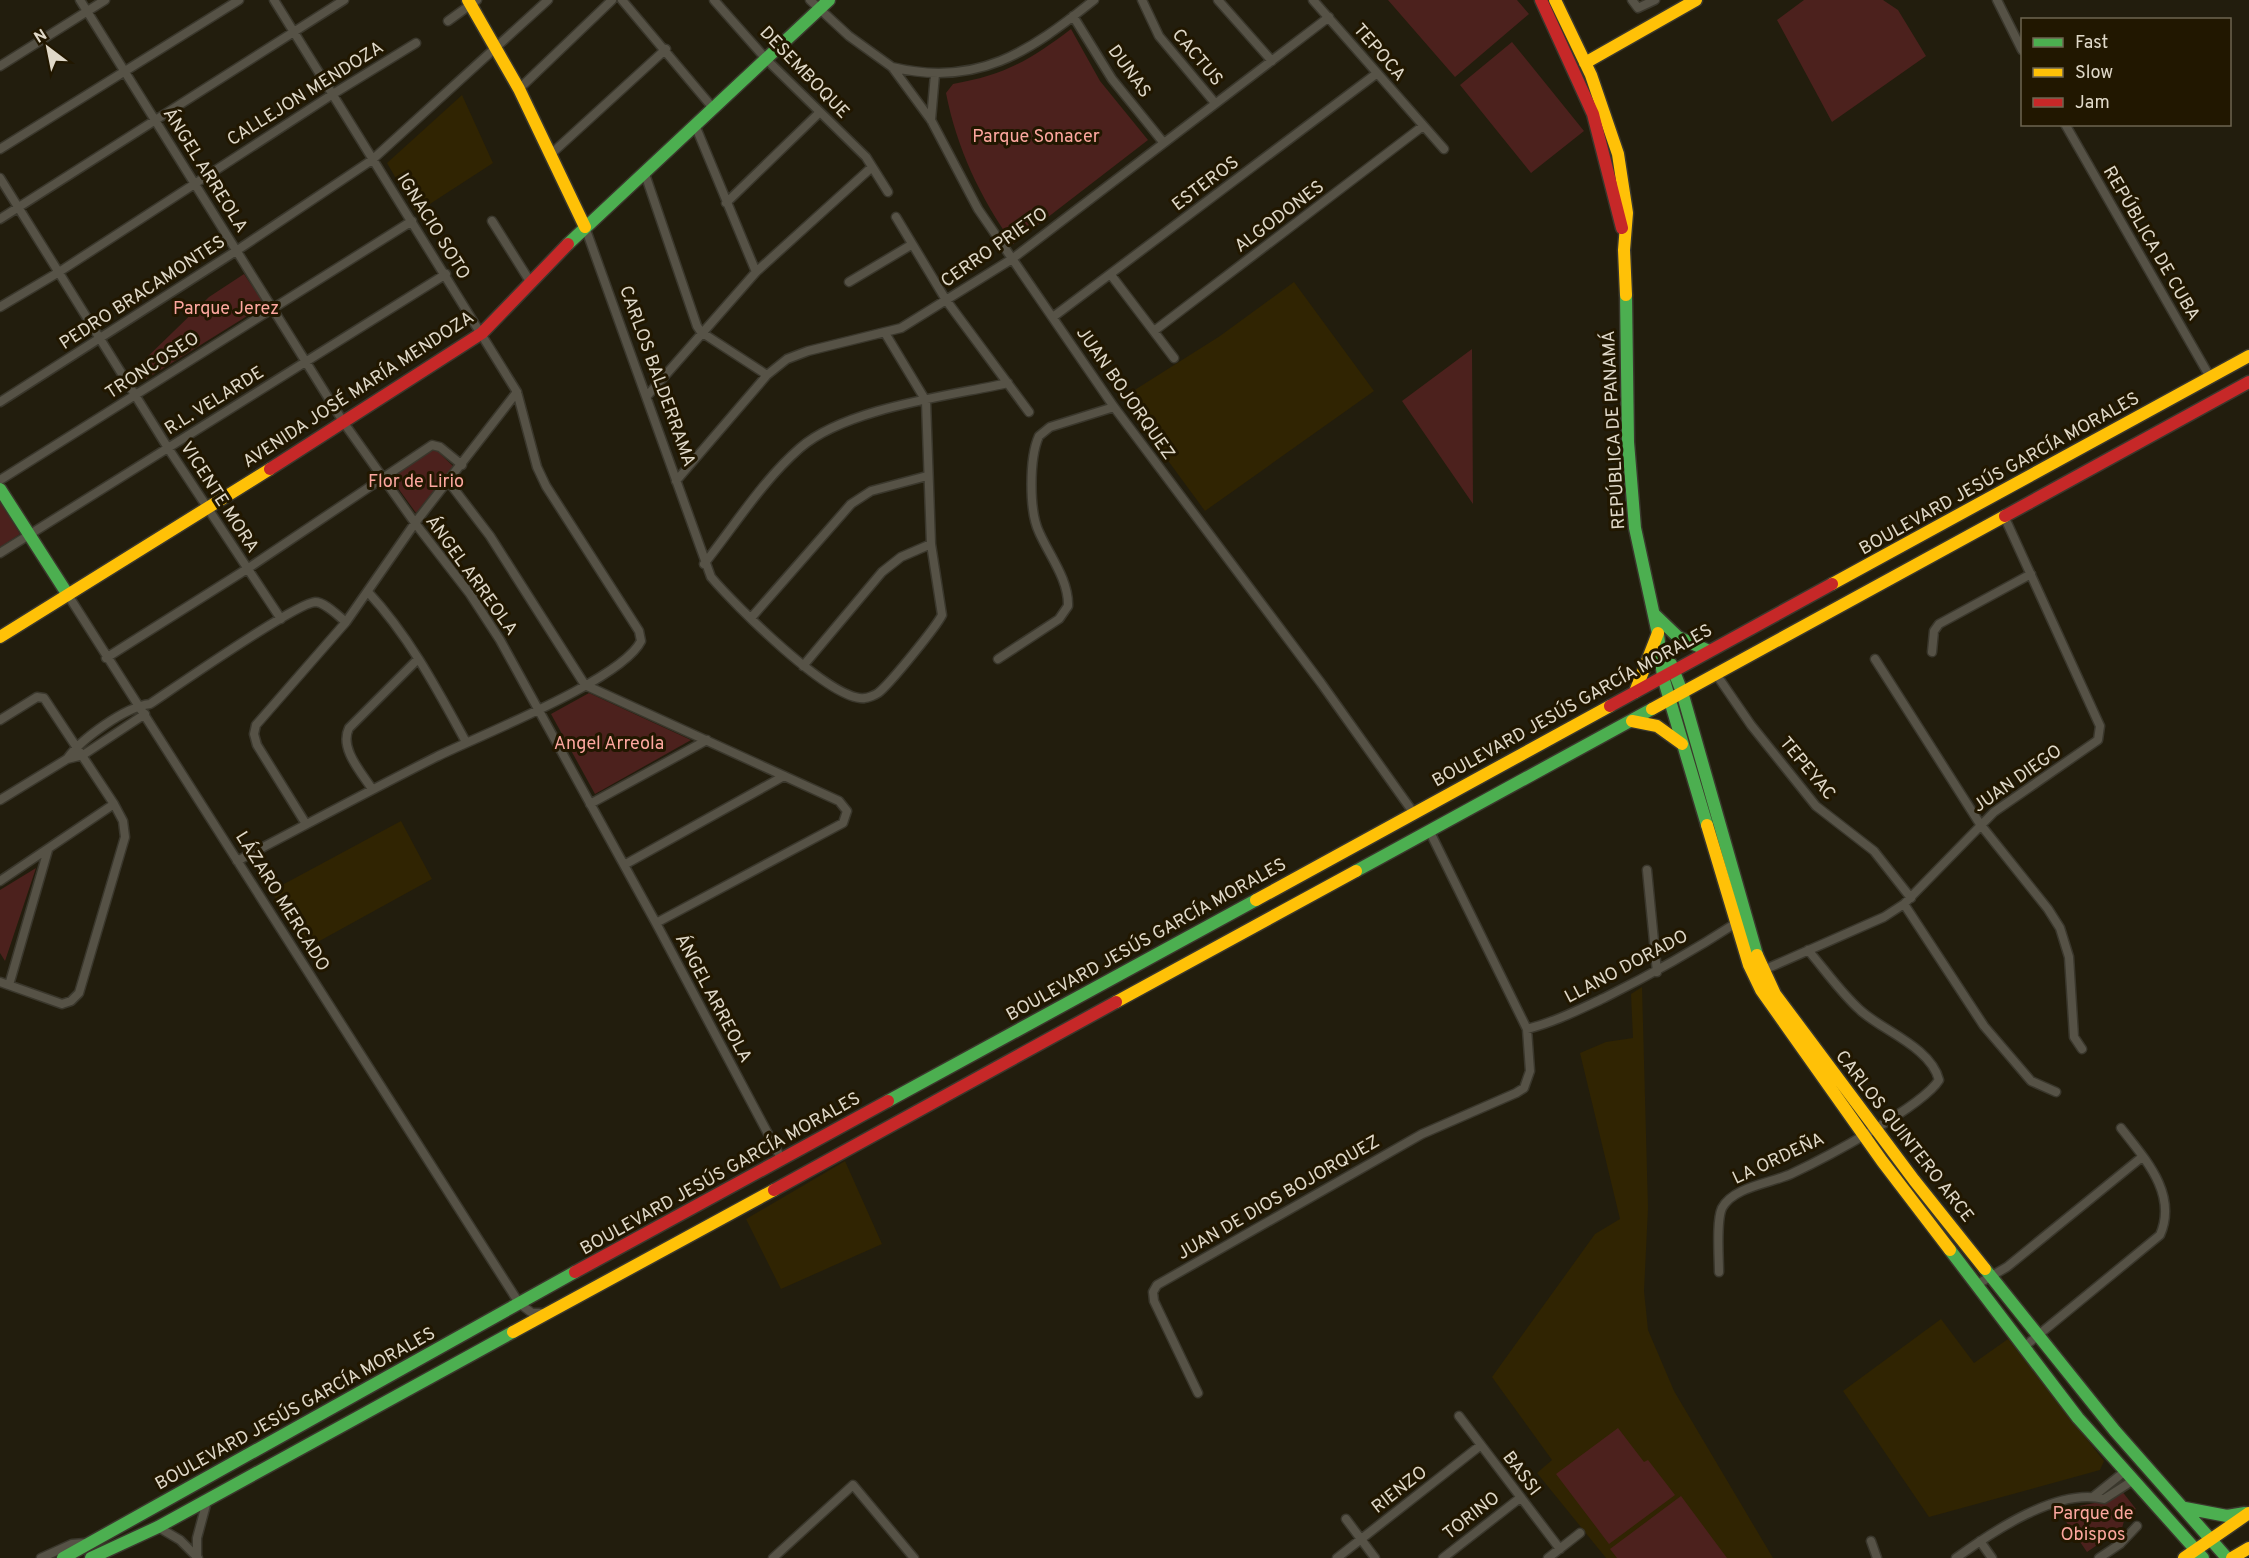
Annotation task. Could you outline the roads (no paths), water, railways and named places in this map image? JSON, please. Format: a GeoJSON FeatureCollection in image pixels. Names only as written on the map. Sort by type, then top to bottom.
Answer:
{"type":"FeatureCollection","features":[{"type":"Feature","properties":{"kind":"main road","name":"AVENIDA JOSÉ MARÍA MENDOZA"},"geometry":{"type":"LineString","coordinates":[[0,637],[344,423],[482,333],[585,227],[645,174],[829,0]]}},
{"type":"Feature","properties":{"kind":"main road","name":"REPÚBLICA DE PANAMÁ"},"geometry":{"type":"LineString","coordinates":[[1541,0],[1593,114],[1612,184],[1624,241]]}},
{"type":"Feature","properties":{"kind":"main road"},"geometry":{"type":"LineString","coordinates":[[1548,0],[1576,59],[1585,63]]}},
{"type":"Feature","properties":{"kind":"main road","name":"REPÚBLICA DE PANAMÁ"},"geometry":{"type":"LineString","coordinates":[[1555,0],[1585,63],[1613,133],[1622,168],[1628,211],[1624,241],[1632,506],[1662,650],[1663,677]]}},
{"type":"Feature","properties":{"kind":"main road"},"geometry":{"type":"LineString","coordinates":[[1612,184],[1609,143],[1582,72],[1585,63],[1696,0]]}},
{"type":"Feature","properties":{"kind":"main road","name":"CARLOS BALDERRAMA"},"geometry":{"type":"LineString","coordinates":[[472,2],[519,89],[585,227]]}},
{"type":"Feature","properties":{"kind":"main road","name":"BOULEVARD JESÚS GARCÍA MORALES"},"geometry":{"type":"LineString","coordinates":[[63,1558],[851,1121],[2249,356]]}},
{"type":"Feature","properties":{"kind":"main road","name":"BOULEVARD JESÚS GARCÍA MORALES"},"geometry":{"type":"LineString","coordinates":[[91,1558],[102,1555],[158,1527],[2249,382]]}},
{"type":"Feature","properties":{"kind":"main road","name":"LÁZARO MERCADO"},"geometry":{"type":"LineString","coordinates":[[0,489],[68,595]]}},
{"type":"Feature","properties":{"kind":"main road"},"geometry":{"type":"LineString","coordinates":[[1654,614],[1674,637],[1689,645],[1709,651]]}},
{"type":"Feature","properties":{"kind":"main road"},"geometry":{"type":"LineString","coordinates":[[1635,692],[1658,633]]}},
{"type":"Feature","properties":{"kind":"main road","name":"REPÚBLICA DE PANAMÁ"},"geometry":{"type":"LineString","coordinates":[[1662,650],[1675,670]]}},
{"type":"Feature","properties":{"kind":"main road","name":"CARLOS QUINTERO ARCE"},"geometry":{"type":"LineString","coordinates":[[1675,670],[1736,923],[1758,972],[1875,1128],[2115,1431],[2227,1558]]}},
{"type":"Feature","properties":{"kind":"main road","name":"CARLOS QUINTERO ARCE"},"geometry":{"type":"LineString","coordinates":[[1663,677],[1682,744],[1713,823],[1758,972],[1771,1007],[1863,1135],[2078,1418],[2128,1477],[2199,1554]]}},
{"type":"Feature","properties":{"kind":"main road"},"geometry":{"type":"LineString","coordinates":[[1632,721],[1657,726],[1682,744]]}},
{"type":"Feature","properties":{"kind":"main road"},"geometry":{"type":"LineString","coordinates":[[851,1121],[861,1143]]}},
{"type":"Feature","properties":{"kind":"main road"},"geometry":{"type":"LineString","coordinates":[[2185,1508],[2227,1516],[2249,1512]]}},
{"type":"Feature","properties":{"kind":"main road"},"geometry":{"type":"LineString","coordinates":[[2184,1558],[2199,1554],[2211,1539],[2249,1512]]}},
{"type":"Feature","properties":{"kind":"main road"},"geometry":{"type":"LineString","coordinates":[[2232,1558],[2249,1548]]}},
{"type":"Feature","properties":{"kind":"street","name":"ÁNGEL ARREOLA"},"geometry":{"type":"LineString","coordinates":[[80,0],[344,423],[415,523],[470,594],[539,710],[782,1160]]}},
{"type":"Feature","properties":{"kind":"street"},"geometry":{"type":"LineString","coordinates":[[0,66],[105,0]]}},
{"type":"Feature","properties":{"kind":"street"},"geometry":{"type":"LineString","coordinates":[[0,149],[239,0]]}},
{"type":"Feature","properties":{"kind":"street","name":"IGNACIO SOTO"},"geometry":{"type":"LineString","coordinates":[[274,0],[446,274],[517,392],[537,467],[546,486],[639,631],[641,641],[630,656],[585,685]]}},
{"type":"Feature","properties":{"kind":"street"},"geometry":{"type":"LineString","coordinates":[[0,219],[344,0]]}},
{"type":"Feature","properties":{"kind":"street","name":"PEDRO BRACAMONTES"},"geometry":{"type":"LineString","coordinates":[[0,402],[236,251],[372,159],[548,0]]}},
{"type":"Feature","properties":{"kind":"street"},"geometry":{"type":"LineString","coordinates":[[519,89],[612,0]]}},
{"type":"Feature","properties":{"kind":"street"},"geometry":{"type":"LineString","coordinates":[[622,0],[666,49],[713,108]]}},
{"type":"Feature","properties":{"kind":"street","name":"DESEMBOQUE"},"geometry":{"type":"LineString","coordinates":[[714,0],[767,60],[862,153],[888,192]]}},
{"type":"Feature","properties":{"kind":"street","name":"JUAN BOJORQUEZ"},"geometry":{"type":"LineString","coordinates":[[810,0],[818,10],[892,67],[931,120],[967,191],[1011,259],[1114,407],[1321,683],[1413,812]]}},
{"type":"Feature","properties":{"kind":"street"},"geometry":{"type":"LineString","coordinates":[[892,67],[935,74],[956,74],[1007,60],[1094,0]]}},
{"type":"Feature","properties":{"kind":"street","name":"CACTUS"},"geometry":{"type":"LineString","coordinates":[[1142,0],[1159,36],[1215,103]]}},
{"type":"Feature","properties":{"kind":"street"},"geometry":{"type":"LineString","coordinates":[[1218,0],[1272,61]]}},
{"type":"Feature","properties":{"kind":"street","name":"TEPOCA"},"geometry":{"type":"LineString","coordinates":[[1313,0],[1444,149]]}},
{"type":"Feature","properties":{"kind":"street"},"geometry":{"type":"LineString","coordinates":[[1632,0],[1638,8],[1655,0]]}},
{"type":"Feature","properties":{"kind":"street"},"geometry":{"type":"LineString","coordinates":[[1997,0],[2021,48]]}},
{"type":"Feature","properties":{"kind":"street"},"geometry":{"type":"LineString","coordinates":[[448,21],[472,2]]}},
{"type":"Feature","properties":{"kind":"street","name":"DUNAS"},"geometry":{"type":"LineString","coordinates":[[1073,16],[1112,79],[1164,142]]}},
{"type":"Feature","properties":{"kind":"street","name":"CERRO PRIETO"},"geometry":{"type":"LineString","coordinates":[[676,481],[767,375],[788,359],[808,351],[901,328],[946,300],[1011,259],[1329,18]]}},
{"type":"Feature","properties":{"kind":"street","name":"CALLEJON MENDOZA"},"geometry":{"type":"LineString","coordinates":[[0,307],[59,272],[194,182],[416,43]]}},
{"type":"Feature","properties":{"kind":"street"},"geometry":{"type":"LineString","coordinates":[[551,154],[666,49]]}},
{"type":"Feature","properties":{"kind":"street"},"geometry":{"type":"LineString","coordinates":[[931,120],[935,74]]}},
{"type":"Feature","properties":{"kind":"street","name":"ESTEROS"},"geometry":{"type":"LineString","coordinates":[[1053,317],[1376,74]]}},
{"type":"Feature","properties":{"kind":"street"},"geometry":{"type":"LineString","coordinates":[[726,203],[820,112]]}},
{"type":"Feature","properties":{"kind":"street"},"geometry":{"type":"LineString","coordinates":[[695,125],[756,272]]}},
{"type":"Feature","properties":{"kind":"street","name":"ALGODONES"},"geometry":{"type":"LineString","coordinates":[[1154,331],[1423,126]]}},
{"type":"Feature","properties":{"kind":"street","name":"REPÚBLICA DE CUBA"},"geometry":{"type":"LineString","coordinates":[[2066,126],[2210,377]]}},
{"type":"Feature","properties":{"kind":"street"},"geometry":{"type":"LineString","coordinates":[[647,396],[756,272],[872,167]]}},
{"type":"Feature","properties":{"kind":"street"},"geometry":{"type":"LineString","coordinates":[[645,174],[701,332],[767,375]]}},
{"type":"Feature","properties":{"kind":"street","name":"VICENTE MORA"},"geometry":{"type":"LineString","coordinates":[[0,178],[168,448],[281,619]]}},
{"type":"Feature","properties":{"kind":"street"},"geometry":{"type":"LineString","coordinates":[[896,217],[946,300],[1029,412]]}},
{"type":"Feature","properties":{"kind":"street","name":"TRONCOSEO"},"geometry":{"type":"LineString","coordinates":[[0,480],[412,221]]}},
{"type":"Feature","properties":{"kind":"street"},"geometry":{"type":"LineString","coordinates":[[492,221],[531,283]]}},
{"type":"Feature","properties":{"kind":"street","name":"CARLOS BALDERRAMA"},"geometry":{"type":"LineString","coordinates":[[585,227],[647,396],[704,564],[725,594],[803,666],[852,696],[866,698],[878,693],[942,615],[931,544]]}},
{"type":"Feature","properties":{"kind":"street"},"geometry":{"type":"LineString","coordinates":[[849,282],[911,245]]}},
{"type":"Feature","properties":{"kind":"street","name":"R.L. VELARDE"},"geometry":{"type":"LineString","coordinates":[[0,553],[446,274]]}},
{"type":"Feature","properties":{"kind":"street"},"geometry":{"type":"LineString","coordinates":[[1111,275],[1174,358]]}},
{"type":"Feature","properties":{"kind":"street"},"geometry":{"type":"LineString","coordinates":[[803,666],[882,572],[901,557],[931,544],[926,401],[885,333]]}},
{"type":"Feature","properties":{"kind":"street"},"geometry":{"type":"LineString","coordinates":[[704,564],[782,465],[802,446],[854,419],[1008,383]]}},
{"type":"Feature","properties":{"kind":"street"},"geometry":{"type":"LineString","coordinates":[[306,825],[257,745],[254,734],[256,725],[346,622],[415,523],[517,392]]}},
{"type":"Feature","properties":{"kind":"street"},"geometry":{"type":"LineString","coordinates":[[998,659],[1059,619],[1068,606],[1066,589],[1034,518],[1033,478],[1039,436],[1050,428],[1114,407]]}},
{"type":"Feature","properties":{"kind":"street"},"geometry":{"type":"LineString","coordinates":[[106,658],[437,445],[462,465]]}},
{"type":"Feature","properties":{"kind":"street"},"geometry":{"type":"LineString","coordinates":[[751,618],[850,504],[871,491],[927,476]]}},
{"type":"Feature","properties":{"kind":"street"},"geometry":{"type":"LineString","coordinates":[[448,481],[490,536],[585,685],[839,801],[847,811],[843,823],[656,923]]}},
{"type":"Feature","properties":{"kind":"street","name":"JUAN DIEGO"},"geometry":{"type":"LineString","coordinates":[[1758,972],[1884,917],[1907,901],[1980,824],[2029,787],[2089,748],[2100,735],[2100,726],[2004,516]]}},
{"type":"Feature","properties":{"kind":"street"},"geometry":{"type":"LineString","coordinates":[[1932,652],[1934,631],[1939,624],[2031,574]]}},
{"type":"Feature","properties":{"kind":"street"},"geometry":{"type":"LineString","coordinates":[[368,592],[398,628],[465,742]]}},
{"type":"Feature","properties":{"kind":"street","name":"LÁZARO MERCADO"},"geometry":{"type":"LineString","coordinates":[[68,595],[519,1304]]}},
{"type":"Feature","properties":{"kind":"street"},"geometry":{"type":"LineString","coordinates":[[67,759],[76,745],[137,706],[150,704],[281,619],[316,602],[346,622]]}},
{"type":"Feature","properties":{"kind":"street"},"geometry":{"type":"LineString","coordinates":[[372,789],[346,746],[345,736],[350,728],[418,659]]}},
{"type":"Feature","properties":{"kind":"street"},"geometry":{"type":"LineString","coordinates":[[1875,659],[1980,824],[2048,909],[2060,928],[2069,957],[2074,1033],[2082,1049]]}},
{"type":"Feature","properties":{"kind":"street","name":"TEPEYAC"},"geometry":{"type":"LineString","coordinates":[[1716,674],[1751,725],[1816,806],[1874,851],[1984,1026],[2031,1081],[2056,1092]]}},
{"type":"Feature","properties":{"kind":"street"},"geometry":{"type":"LineString","coordinates":[[237,861],[372,789],[465,742],[539,710],[585,685]]}},
{"type":"Feature","properties":{"kind":"street"},"geometry":{"type":"LineString","coordinates":[[0,720],[41,696],[76,745],[123,821],[125,837],[122,852],[78,993],[71,1000],[62,1004],[3,982],[48,850]]}},
{"type":"Feature","properties":{"kind":"street"},"geometry":{"type":"LineString","coordinates":[[0,800],[67,759],[82,755],[144,717],[150,704]]}},
{"type":"Feature","properties":{"kind":"street"},"geometry":{"type":"LineString","coordinates":[[590,804],[707,740]]}},
{"type":"Feature","properties":{"kind":"street"},"geometry":{"type":"LineString","coordinates":[[624,865],[784,776]]}},
{"type":"Feature","properties":{"kind":"street"},"geometry":{"type":"LineString","coordinates":[[0,881],[114,804]]}},
{"type":"Feature","properties":{"kind":"street"},"geometry":{"type":"LineString","coordinates":[[1429,830],[1527,1029]]}},
{"type":"Feature","properties":{"kind":"street"},"geometry":{"type":"LineString","coordinates":[[1647,870],[1657,972]]}},
{"type":"Feature","properties":{"kind":"street","name":"LLANO DORADO"},"geometry":{"type":"LineString","coordinates":[[1527,1029],[1552,1023],[1657,972],[1736,923]]}},
{"type":"Feature","properties":{"kind":"street","name":"LA ORDEÑA"},"geometry":{"type":"LineString","coordinates":[[1719,1272],[1721,1210],[1732,1197],[1792,1173],[1863,1135],[1927,1093],[1936,1084],[1938,1076],[1907,1041],[1862,1012],[1808,950]]}},
{"type":"Feature","properties":{"kind":"street","name":"JUAN DE DIOS BOJORQUEZ"},"geometry":{"type":"LineString","coordinates":[[1198,1394],[1154,1301],[1153,1292],[1157,1285],[1422,1134],[1524,1088],[1530,1071],[1527,1029]]}},
{"type":"Feature","properties":{"kind":"street"},"geometry":{"type":"LineString","coordinates":[[2025,1346],[2160,1235],[2163,1228],[2164,1191],[2121,1128]]}},
{"type":"Feature","properties":{"kind":"street"},"geometry":{"type":"LineString","coordinates":[[1976,1285],[2007,1267],[2142,1157]]}},
{"type":"Feature","properties":{"kind":"street"},"geometry":{"type":"LineString","coordinates":[[519,1304],[532,1313],[549,1312]]}},
{"type":"Feature","properties":{"kind":"street","name":"BASSI"},"geometry":{"type":"LineString","coordinates":[[1459,1416],[1560,1549]]}},
{"type":"Feature","properties":{"kind":"street","name":"RIENZO"},"geometry":{"type":"LineString","coordinates":[[1337,1558],[1481,1445]]}},
{"type":"Feature","properties":{"kind":"street"},"geometry":{"type":"LineString","coordinates":[[2094,1496],[2111,1482],[2128,1477]]}},
{"type":"Feature","properties":{"kind":"street"},"geometry":{"type":"LineString","coordinates":[[1956,1558],[2021,1516],[2059,1503],[2094,1496],[2104,1499],[2121,1489],[2128,1477]]}},
{"type":"Feature","properties":{"kind":"street"},"geometry":{"type":"LineString","coordinates":[[773,1558],[853,1485],[914,1558]]}},
{"type":"Feature","properties":{"kind":"street","name":"TORINO"},"geometry":{"type":"LineString","coordinates":[[1443,1558],[1520,1498]]}},
{"type":"Feature","properties":{"kind":"street"},"geometry":{"type":"LineString","coordinates":[[198,1557],[197,1538],[207,1500]]}},
{"type":"Feature","properties":{"kind":"street"},"geometry":{"type":"LineString","coordinates":[[1346,1519],[1375,1558]]}},
{"type":"Feature","properties":{"kind":"street"},"geometry":{"type":"LineString","coordinates":[[2099,1558],[2120,1544],[2137,1526]]}},
{"type":"Feature","properties":{"kind":"street"},"geometry":{"type":"LineString","coordinates":[[158,1527],[180,1539],[198,1557]]}},
{"type":"Feature","properties":{"kind":"street"},"geometry":{"type":"LineString","coordinates":[[1548,1558],[1580,1533]]}},
{"type":"Feature","properties":{"kind":"street"},"geometry":{"type":"LineString","coordinates":[[1871,1541],[1877,1558]]}},
{"type":"Feature","properties":{"kind":"street"},"geometry":{"type":"LineString","coordinates":[[1980,1541],[1992,1558]]}},
{"type":"Feature","properties":{"kind":"street"},"geometry":{"type":"LineString","coordinates":[[41,1558],[72,1544],[89,1543]]}},
{"type":"Feature","properties":{"kind":"park label","name":"Parque Sonacer"},"geometry":{"type":"Point","coordinates":[1036,136]}},
{"type":"Feature","properties":{"kind":"park label","name":"Parque Jerez"},"geometry":{"type":"Point","coordinates":[226,308]}},
{"type":"Feature","properties":{"kind":"park label","name":"Flor de Lirio"},"geometry":{"type":"Point","coordinates":[416,481]}},
{"type":"Feature","properties":{"kind":"park label","name":"Angel Arreola"},"geometry":{"type":"Point","coordinates":[609,743]}},
{"type":"Feature","properties":{"kind":"park label","name":"Parque de Obispos"},"geometry":{"type":"Point","coordinates":[2093,1523]}}]}
